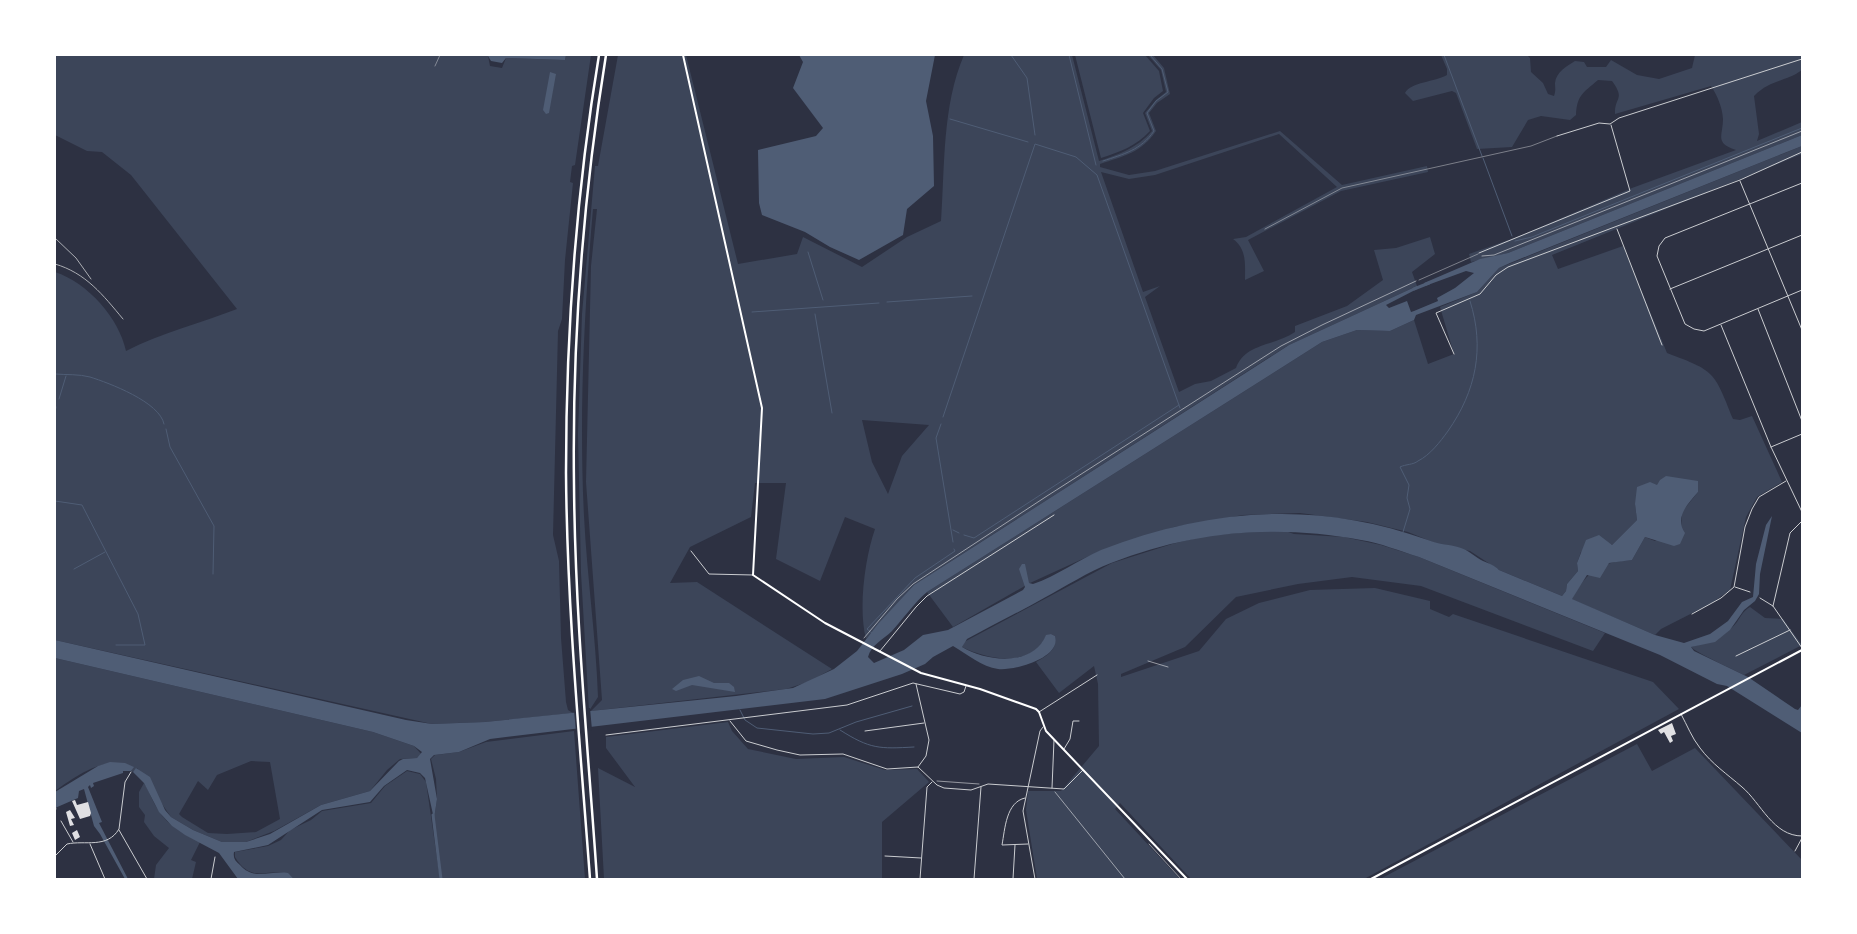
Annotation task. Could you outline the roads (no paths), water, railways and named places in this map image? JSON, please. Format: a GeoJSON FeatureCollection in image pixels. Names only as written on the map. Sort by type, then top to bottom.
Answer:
{"type":"FeatureCollection","features":[{"type":"Feature","properties":{"kind":"highway"},"geometry":{"type":"LineString","coordinates":[[590,879],[568,538],[568,369],[578,209],[599,55]]}},
{"type":"Feature","properties":{"kind":"highway"},"geometry":{"type":"LineString","coordinates":[[597,879],[574,524],[575,358],[586,204],[606,55]]}},
{"type":"Feature","properties":{"kind":"main road"},"geometry":{"type":"LineString","coordinates":[[682,55],[762,408],[763,423],[754,528],[753,575],[825,623],[921,673],[966,685],[1039,712],[1043,727],[1054,740],[1187,879]]}},
{"type":"Feature","properties":{"kind":"main road"},"geometry":{"type":"LineString","coordinates":[[1371,879],[1802,649]]}},
{"type":"Feature","properties":{"kind":"street"},"geometry":{"type":"LineString","coordinates":[[1557,136],[1599,123],[1610,124],[1619,118],[1802,59]]}},
{"type":"Feature","properties":{"kind":"street"},"geometry":{"type":"LineString","coordinates":[[1479,253],[1630,192],[1610,124]]}},
{"type":"Feature","properties":{"kind":"street"},"geometry":{"type":"LineString","coordinates":[[1454,354],[1436,313],[1480,294],[1496,275],[1508,267],[1617,228],[1740,180],[1802,152]]}},
{"type":"Feature","properties":{"kind":"street"},"geometry":{"type":"LineString","coordinates":[[1740,180],[1802,330]]}},
{"type":"Feature","properties":{"kind":"street"},"geometry":{"type":"LineString","coordinates":[[1802,183],[1665,238],[1659,246],[1657,256],[1669,290],[1685,324],[1694,329],[1704,331],[1802,290]]}},
{"type":"Feature","properties":{"kind":"street"},"geometry":{"type":"LineString","coordinates":[[1617,228],[1662,345]]}},
{"type":"Feature","properties":{"kind":"street"},"geometry":{"type":"LineString","coordinates":[[1669,290],[1802,235]]}},
{"type":"Feature","properties":{"kind":"street"},"geometry":{"type":"LineString","coordinates":[[1758,309],[1802,421]]}},
{"type":"Feature","properties":{"kind":"street"},"geometry":{"type":"LineString","coordinates":[[1721,324],[1771,447],[1802,512]]}},
{"type":"Feature","properties":{"kind":"street"},"geometry":{"type":"LineString","coordinates":[[1771,447],[1802,434]]}},
{"type":"Feature","properties":{"kind":"street"},"geometry":{"type":"LineString","coordinates":[[1692,614],[1721,598],[1734,587],[1743,537],[1752,508],[1759,497],[1787,481]]}},
{"type":"Feature","properties":{"kind":"street"},"geometry":{"type":"LineString","coordinates":[[880,651],[927,596],[1054,515]]}},
{"type":"Feature","properties":{"kind":"street"},"geometry":{"type":"LineString","coordinates":[[1773,606],[1788,538],[1794,527],[1802,521]]}},
{"type":"Feature","properties":{"kind":"street"},"geometry":{"type":"LineString","coordinates":[[691,551],[709,574],[753,575]]}},
{"type":"Feature","properties":{"kind":"street"},"geometry":{"type":"LineString","coordinates":[[1734,587],[1750,592]]}},
{"type":"Feature","properties":{"kind":"street"},"geometry":{"type":"LineString","coordinates":[[1760,598],[1773,606],[1802,649]]}},
{"type":"Feature","properties":{"kind":"street"},"geometry":{"type":"LineString","coordinates":[[1736,656],[1790,630]]}},
{"type":"Feature","properties":{"kind":"street"},"geometry":{"type":"LineString","coordinates":[[1039,712],[1096,675]]}},
{"type":"Feature","properties":{"kind":"street"},"geometry":{"type":"LineString","coordinates":[[606,735],[847,705],[916,683],[960,694],[964,692],[966,685]]}},
{"type":"Feature","properties":{"kind":"street"},"geometry":{"type":"LineString","coordinates":[[916,683],[924,723],[928,732],[929,747],[918,767]]}},
{"type":"Feature","properties":{"kind":"street"},"geometry":{"type":"LineString","coordinates":[[1681,714],[1699,746],[1716,767],[1744,788],[1775,825],[1794,836],[1802,837],[1794,851]]}},
{"type":"Feature","properties":{"kind":"street"},"geometry":{"type":"LineString","coordinates":[[730,721],[746,741],[806,756],[843,754],[887,768],[918,767],[937,785],[944,788],[971,790],[988,784],[1064,789],[1083,769]]}},
{"type":"Feature","properties":{"kind":"street"},"geometry":{"type":"LineString","coordinates":[[1064,749],[1070,739],[1073,721],[1079,721]]}},
{"type":"Feature","properties":{"kind":"street"},"geometry":{"type":"LineString","coordinates":[[865,731],[924,723]]}},
{"type":"Feature","properties":{"kind":"street"},"geometry":{"type":"LineString","coordinates":[[1035,879],[1023,811],[1040,731],[1043,727]]}},
{"type":"Feature","properties":{"kind":"street"},"geometry":{"type":"LineString","coordinates":[[1052,788],[1054,740]]}},
{"type":"Feature","properties":{"kind":"street"},"geometry":{"type":"LineString","coordinates":[[55,856],[63,846],[73,843],[103,842],[108,840],[119,829],[126,779],[132,772]]}},
{"type":"Feature","properties":{"kind":"street"},"geometry":{"type":"LineString","coordinates":[[920,879],[927,787],[933,781]]}},
{"type":"Feature","properties":{"kind":"street"},"geometry":{"type":"LineString","coordinates":[[974,879],[981,787]]}},
{"type":"Feature","properties":{"kind":"street"},"geometry":{"type":"LineString","coordinates":[[1025,798],[1019,799],[1012,807],[1006,821],[1002,845],[1029,844]]}},
{"type":"Feature","properties":{"kind":"street"},"geometry":{"type":"LineString","coordinates":[[61,821],[73,843]]}},
{"type":"Feature","properties":{"kind":"street"},"geometry":{"type":"LineString","coordinates":[[119,829],[147,879]]}},
{"type":"Feature","properties":{"kind":"street"},"geometry":{"type":"LineString","coordinates":[[89,843],[105,879]]}},
{"type":"Feature","properties":{"kind":"street"},"geometry":{"type":"LineString","coordinates":[[1013,879],[1015,844]]}},
{"type":"Feature","properties":{"kind":"street"},"geometry":{"type":"LineString","coordinates":[[885,856],[922,858]]}},
{"type":"Feature","properties":{"kind":"street"},"geometry":{"type":"LineString","coordinates":[[211,879],[215,857]]}},
{"type":"Feature","properties":{"kind":"lane"},"geometry":{"type":"LineString","coordinates":[[435,66],[440,55]]}},
{"type":"Feature","properties":{"kind":"lane"},"geometry":{"type":"LineString","coordinates":[[1265,228],[1342,188],[1523,148],[1557,136]]}},
{"type":"Feature","properties":{"kind":"lane"},"geometry":{"type":"LineString","coordinates":[[1419,280],[1479,253]]}},
{"type":"Feature","properties":{"kind":"waterway"},"geometry":{"type":"LineString","coordinates":[[1011,55],[1027,78],[1035,135]]}},
{"type":"Feature","properties":{"kind":"waterway"},"geometry":{"type":"LineString","coordinates":[[1069,55],[1096,165]]}},
{"type":"Feature","properties":{"kind":"waterway"},"geometry":{"type":"LineString","coordinates":[[1103,161],[1138,147],[1154,131],[1147,113],[1156,101],[1168,92],[1162,69],[1150,55]]}},
{"type":"Feature","properties":{"kind":"waterway"},"geometry":{"type":"LineString","coordinates":[[1444,55],[1482,156]]}},
{"type":"Feature","properties":{"kind":"waterway"},"geometry":{"type":"LineString","coordinates":[[950,119],[1028,142]]}},
{"type":"Feature","properties":{"kind":"waterway"},"geometry":{"type":"LineString","coordinates":[[1515,241],[1532,237],[1802,128]]}},
{"type":"Feature","properties":{"kind":"waterway"},"geometry":{"type":"LineString","coordinates":[[943,417],[1035,144],[1076,157],[1097,175],[1180,408]]}},
{"type":"Feature","properties":{"kind":"waterway"},"geometry":{"type":"LineString","coordinates":[[1483,158],[1512,236]]}},
{"type":"Feature","properties":{"kind":"waterway"},"geometry":{"type":"LineString","coordinates":[[808,252],[823,300]]}},
{"type":"Feature","properties":{"kind":"waterway"},"geometry":{"type":"LineString","coordinates":[[1414,289],[1429,283]]}},
{"type":"Feature","properties":{"kind":"waterway"},"geometry":{"type":"LineString","coordinates":[[887,302],[972,296]]}},
{"type":"Feature","properties":{"kind":"waterway"},"geometry":{"type":"LineString","coordinates":[[1403,532],[1410,509],[1407,498],[1409,485],[1400,467],[1414,463],[1431,452],[1438,444],[1458,416],[1471,385],[1475,369],[1477,336],[1475,318],[1470,301]]}},
{"type":"Feature","properties":{"kind":"waterway"},"geometry":{"type":"LineString","coordinates":[[752,312],[879,303]]}},
{"type":"Feature","properties":{"kind":"waterway"},"geometry":{"type":"LineString","coordinates":[[815,314],[832,413]]}},
{"type":"Feature","properties":{"kind":"waterway"},"geometry":{"type":"LineString","coordinates":[[55,374],[86,376],[133,394],[153,408],[164,424]]}},
{"type":"Feature","properties":{"kind":"waterway"},"geometry":{"type":"LineString","coordinates":[[59,399],[66,376]]}},
{"type":"Feature","properties":{"kind":"waterway"},"geometry":{"type":"LineString","coordinates":[[964,535],[974,538],[1179,405]]}},
{"type":"Feature","properties":{"kind":"waterway"},"geometry":{"type":"LineString","coordinates":[[55,412],[56,407]]}},
{"type":"Feature","properties":{"kind":"waterway"},"geometry":{"type":"LineString","coordinates":[[941,424],[936,438],[953,542]]}},
{"type":"Feature","properties":{"kind":"waterway"},"geometry":{"type":"LineString","coordinates":[[166,429],[170,447],[214,526],[213,574]]}},
{"type":"Feature","properties":{"kind":"waterway"},"geometry":{"type":"LineString","coordinates":[[55,501],[82,505],[138,614],[145,645],[116,645]]}},
{"type":"Feature","properties":{"kind":"waterway"},"geometry":{"type":"LineString","coordinates":[[953,530],[959,533]]}},
{"type":"Feature","properties":{"kind":"waterway"},"geometry":{"type":"LineString","coordinates":[[872,633],[867,629],[915,578],[955,551],[954,549]]}},
{"type":"Feature","properties":{"kind":"waterway"},"geometry":{"type":"LineString","coordinates":[[74,569],[105,552]]}},
{"type":"Feature","properties":{"kind":"waterway"},"geometry":{"type":"LineString","coordinates":[[740,710],[745,720],[757,728],[813,734],[829,733],[856,722],[912,706]]}},
{"type":"Feature","properties":{"kind":"waterway"},"geometry":{"type":"LineString","coordinates":[[840,730],[859,741],[883,748],[914,747]]}},
{"type":"Feature","properties":{"kind":"waterway"},"geometry":{"type":"LineString","coordinates":[[433,815],[441,879]]}},
{"type":"Feature","properties":{"kind":"railway"},"geometry":{"type":"LineString","coordinates":[[55,238],[76,258],[91,279]]}},
{"type":"Feature","properties":{"kind":"railway"},"geometry":{"type":"LineString","coordinates":[[55,264],[85,279],[101,293],[123,319]]}}]}
